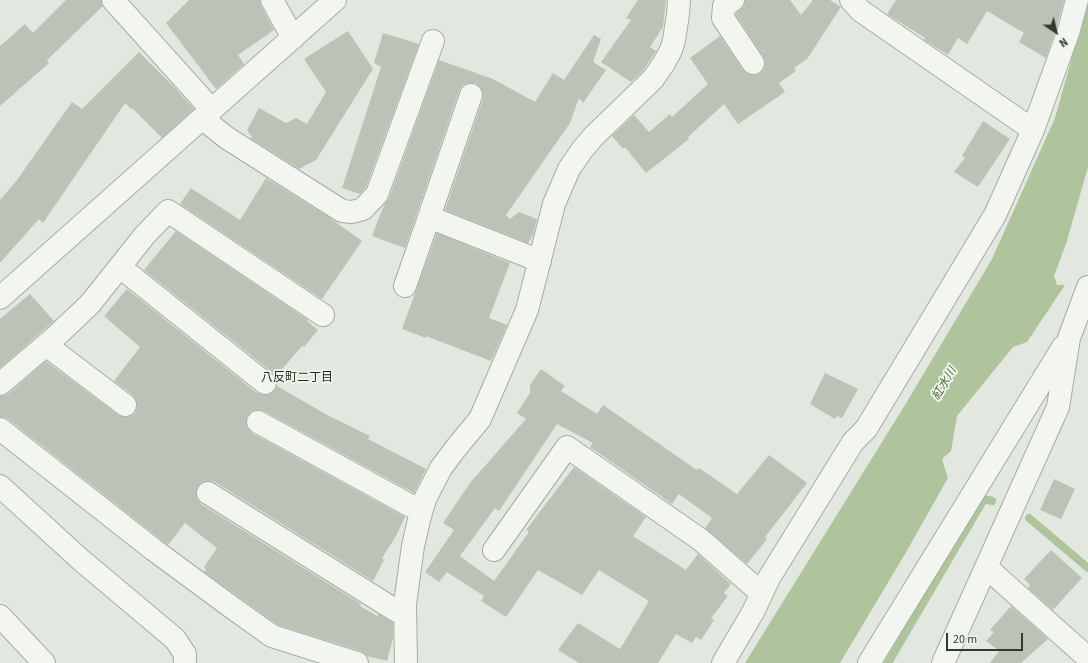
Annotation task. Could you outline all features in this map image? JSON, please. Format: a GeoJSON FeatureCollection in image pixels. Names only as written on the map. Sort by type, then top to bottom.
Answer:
{"type":"FeatureCollection","features":[{"type":"Feature","properties":{"kind":"street"},"geometry":{"type":"LineString","coordinates":[[113,0],[228,138],[342,211],[352,212],[363,209],[377,194],[433,41]]}},
{"type":"Feature","properties":{"kind":"street"},"geometry":{"type":"LineString","coordinates":[[272,0],[293,38]]}},
{"type":"Feature","properties":{"kind":"street"},"geometry":{"type":"LineString","coordinates":[[0,298],[335,0]]}},
{"type":"Feature","properties":{"kind":"street"},"geometry":{"type":"LineString","coordinates":[[406,663],[405,615],[413,546],[425,499],[441,468],[480,419],[527,310],[554,204],[569,169],[590,141],[653,79],[664,63],[671,50],[674,40],[678,14],[678,0]]}},
{"type":"Feature","properties":{"kind":"street"},"geometry":{"type":"LineString","coordinates":[[733,0],[724,6],[723,18],[753,63]]}},
{"type":"Feature","properties":{"kind":"street"},"geometry":{"type":"LineString","coordinates":[[851,0],[861,11],[1033,130]]}},
{"type":"Feature","properties":{"kind":"street"},"geometry":{"type":"LineString","coordinates":[[723,663],[753,612],[768,578],[853,442],[866,429],[994,215],[1033,130],[1069,30],[1078,0]]}},
{"type":"Feature","properties":{"kind":"street"},"geometry":{"type":"LineString","coordinates":[[405,286],[471,95]]}},
{"type":"Feature","properties":{"kind":"street"},"geometry":{"type":"LineString","coordinates":[[0,384],[90,304],[145,235],[168,211],[323,315]]}},
{"type":"Feature","properties":{"kind":"street"},"geometry":{"type":"LineString","coordinates":[[429,217],[540,261]]}},
{"type":"Feature","properties":{"kind":"street"},"geometry":{"type":"LineString","coordinates":[[120,267],[265,383]]}},
{"type":"Feature","properties":{"kind":"street"},"geometry":{"type":"LineString","coordinates":[[869,663],[1069,338],[1088,287]]}},
{"type":"Feature","properties":{"kind":"street"},"geometry":{"type":"LineString","coordinates":[[943,663],[1058,407],[1069,338]]}},
{"type":"Feature","properties":{"kind":"street"},"geometry":{"type":"LineString","coordinates":[[46,344],[125,405]]}},
{"type":"Feature","properties":{"kind":"street"},"geometry":{"type":"LineString","coordinates":[[258,422],[411,506],[422,509]]}},
{"type":"Feature","properties":{"kind":"street"},"geometry":{"type":"LineString","coordinates":[[0,430],[160,554],[272,636],[358,663]]}},
{"type":"Feature","properties":{"kind":"street"},"geometry":{"type":"LineString","coordinates":[[494,550],[567,447],[702,540],[761,593]]}},
{"type":"Feature","properties":{"kind":"street"},"geometry":{"type":"LineString","coordinates":[[0,486],[81,560],[175,640],[185,654],[185,663]]}},
{"type":"Feature","properties":{"kind":"street"},"geometry":{"type":"LineString","coordinates":[[208,493],[405,615]]}},
{"type":"Feature","properties":{"kind":"street"},"geometry":{"type":"LineString","coordinates":[[986,567],[1088,658]]}},
{"type":"Feature","properties":{"kind":"street"},"geometry":{"type":"LineString","coordinates":[[0,616],[44,663]]}},
{"type":"Feature","properties":{"kind":"water","name":"紅水川"},"geometry":{"type":"Polygon","coordinates":[[[1088,0],[1088,167],[1066,244],[1054,276],[1057,285],[1065,285],[1027,342],[1013,347],[957,416],[951,451],[942,459],[948,478],[840,663],[745,663],[905,405],[992,259],[1055,118],[1088,0]]]}},
{"type":"Feature","properties":{"kind":"building"},"geometry":{"type":"Polygon","coordinates":[[[66,0],[101,0],[103,6],[47,60],[49,63],[0,106],[0,46],[25,24],[33,33],[66,0]]]}},
{"type":"Feature","properties":{"kind":"building"},"geometry":{"type":"Polygon","coordinates":[[[189,0],[260,0],[261,6],[274,30],[238,55],[244,64],[216,89],[166,23],[189,0]]]}},
{"type":"Feature","properties":{"kind":"building"},"geometry":{"type":"Polygon","coordinates":[[[638,0],[666,0],[663,27],[650,47],[656,51],[643,71],[631,82],[601,62],[631,20],[626,18],[638,0]]]}},
{"type":"Feature","properties":{"kind":"building"},"geometry":{"type":"Polygon","coordinates":[[[745,0],[790,0],[801,15],[813,0],[830,0],[841,7],[807,59],[794,68],[796,71],[779,83],[785,92],[738,124],[724,104],[688,137],[689,139],[646,173],[625,147],[623,149],[612,136],[634,115],[649,132],[670,114],[672,117],[708,84],[690,58],[720,36],[747,74],[754,75],[760,73],[764,69],[765,63],[763,56],[736,15],[736,13],[744,6],[745,0]]]}},
{"type":"Feature","properties":{"kind":"building"},"geometry":{"type":"Polygon","coordinates":[[[896,0],[1064,0],[1046,58],[1019,42],[1024,33],[987,11],[967,44],[958,38],[948,55],[924,40],[925,38],[887,14],[896,0]]]}},
{"type":"Feature","properties":{"kind":"building"},"geometry":{"type":"Polygon","coordinates":[[[348,31],[373,69],[316,160],[299,169],[250,138],[252,137],[247,130],[259,108],[286,123],[296,118],[307,124],[326,92],[304,59],[348,31]]]}},
{"type":"Feature","properties":{"kind":"building"},"geometry":{"type":"Polygon","coordinates":[[[383,33],[419,44],[366,187],[360,194],[342,188],[381,67],[374,63],[383,33]]]}},
{"type":"Feature","properties":{"kind":"building"},"geometry":{"type":"Polygon","coordinates":[[[594,35],[601,39],[593,62],[606,70],[583,103],[579,98],[570,123],[506,215],[510,219],[519,212],[537,219],[533,235],[528,243],[445,210],[483,99],[483,92],[475,83],[463,85],[459,91],[405,248],[372,236],[384,205],[389,198],[439,60],[493,79],[535,102],[553,73],[564,80],[594,35]]]}},
{"type":"Feature","properties":{"kind":"building"},"geometry":{"type":"Polygon","coordinates":[[[139,52],[194,109],[162,138],[125,103],[43,223],[39,219],[0,263],[0,200],[17,180],[72,102],[82,109],[139,52]]]}},
{"type":"Feature","properties":{"kind":"building"},"geometry":{"type":"Polygon","coordinates":[[[983,121],[1010,139],[978,187],[954,172],[965,158],[962,156],[983,121]]]}},
{"type":"Feature","properties":{"kind":"building"},"geometry":{"type":"Polygon","coordinates":[[[266,178],[327,216],[362,241],[322,299],[180,204],[191,188],[240,220],[266,178]]]}},
{"type":"Feature","properties":{"kind":"building"},"geometry":{"type":"Polygon","coordinates":[[[176,231],[308,320],[307,321],[318,330],[275,377],[273,373],[144,270],[176,231]]]}},
{"type":"Feature","properties":{"kind":"building"},"geometry":{"type":"Polygon","coordinates":[[[437,233],[510,263],[489,318],[507,325],[491,361],[426,336],[426,338],[402,329],[437,233]]]}},
{"type":"Feature","properties":{"kind":"building"},"geometry":{"type":"Polygon","coordinates":[[[127,289],[257,393],[269,395],[277,386],[329,416],[370,436],[368,439],[426,469],[414,493],[264,411],[252,411],[247,416],[247,428],[252,433],[405,517],[396,536],[382,558],[384,560],[373,581],[215,482],[202,482],[198,486],[196,492],[197,498],[201,504],[361,604],[360,606],[377,616],[379,614],[393,623],[393,638],[387,661],[367,656],[361,651],[278,625],[204,572],[206,569],[204,567],[217,548],[185,523],[168,545],[8,419],[0,417],[0,396],[8,394],[46,361],[118,415],[129,417],[135,413],[137,406],[133,395],[114,381],[140,347],[104,316],[127,289]]]}},
{"type":"Feature","properties":{"kind":"building"},"geometry":{"type":"Polygon","coordinates":[[[30,294],[54,321],[0,368],[0,319],[30,294]]]}},
{"type":"Feature","properties":{"kind":"building"},"geometry":{"type":"Polygon","coordinates":[[[541,369],[565,386],[561,391],[597,414],[603,405],[697,470],[699,468],[737,494],[769,455],[807,483],[765,537],[767,539],[747,564],[705,528],[712,518],[679,494],[672,504],[590,447],[593,443],[557,424],[499,511],[495,508],[460,556],[494,581],[529,532],[526,530],[574,467],[646,517],[633,536],[686,570],[698,554],[731,584],[724,593],[728,596],[711,618],[714,620],[701,640],[696,637],[692,643],[676,634],[658,663],[579,663],[558,650],[578,623],[620,649],[649,601],[599,570],[582,595],[538,570],[506,617],[481,601],[484,596],[447,572],[439,582],[425,572],[454,530],[443,523],[470,483],[526,419],[517,413],[530,393],[530,385],[541,369]]]}},
{"type":"Feature","properties":{"kind":"building"},"geometry":{"type":"Polygon","coordinates":[[[825,373],[858,389],[842,418],[837,416],[835,419],[810,404],[825,373]]]}},
{"type":"Feature","properties":{"kind":"building"},"geometry":{"type":"Polygon","coordinates":[[[1054,479],[1075,489],[1061,519],[1040,510],[1054,479]]]}},
{"type":"Feature","properties":{"kind":"building"},"geometry":{"type":"Polygon","coordinates":[[[1051,550],[1082,578],[1053,610],[1028,588],[1030,585],[1024,579],[1051,550]]]}},
{"type":"Feature","properties":{"kind":"building"},"geometry":{"type":"Polygon","coordinates":[[[1011,606],[1048,639],[1021,663],[990,663],[999,651],[986,641],[994,632],[990,630],[1011,606]]]}},
{"type":"Feature","properties":{"kind":"waterway"},"geometry":{"type":"LineString","coordinates":[[888,663],[984,499],[992,501]]}},
{"type":"Feature","properties":{"kind":"waterway"},"geometry":{"type":"LineString","coordinates":[[1029,518],[1088,568]]}},
{"type":"Feature","properties":{"kind":"district","name":"八反町二丁目"},"geometry":{"type":"Point","coordinates":[297,378]}}]}
